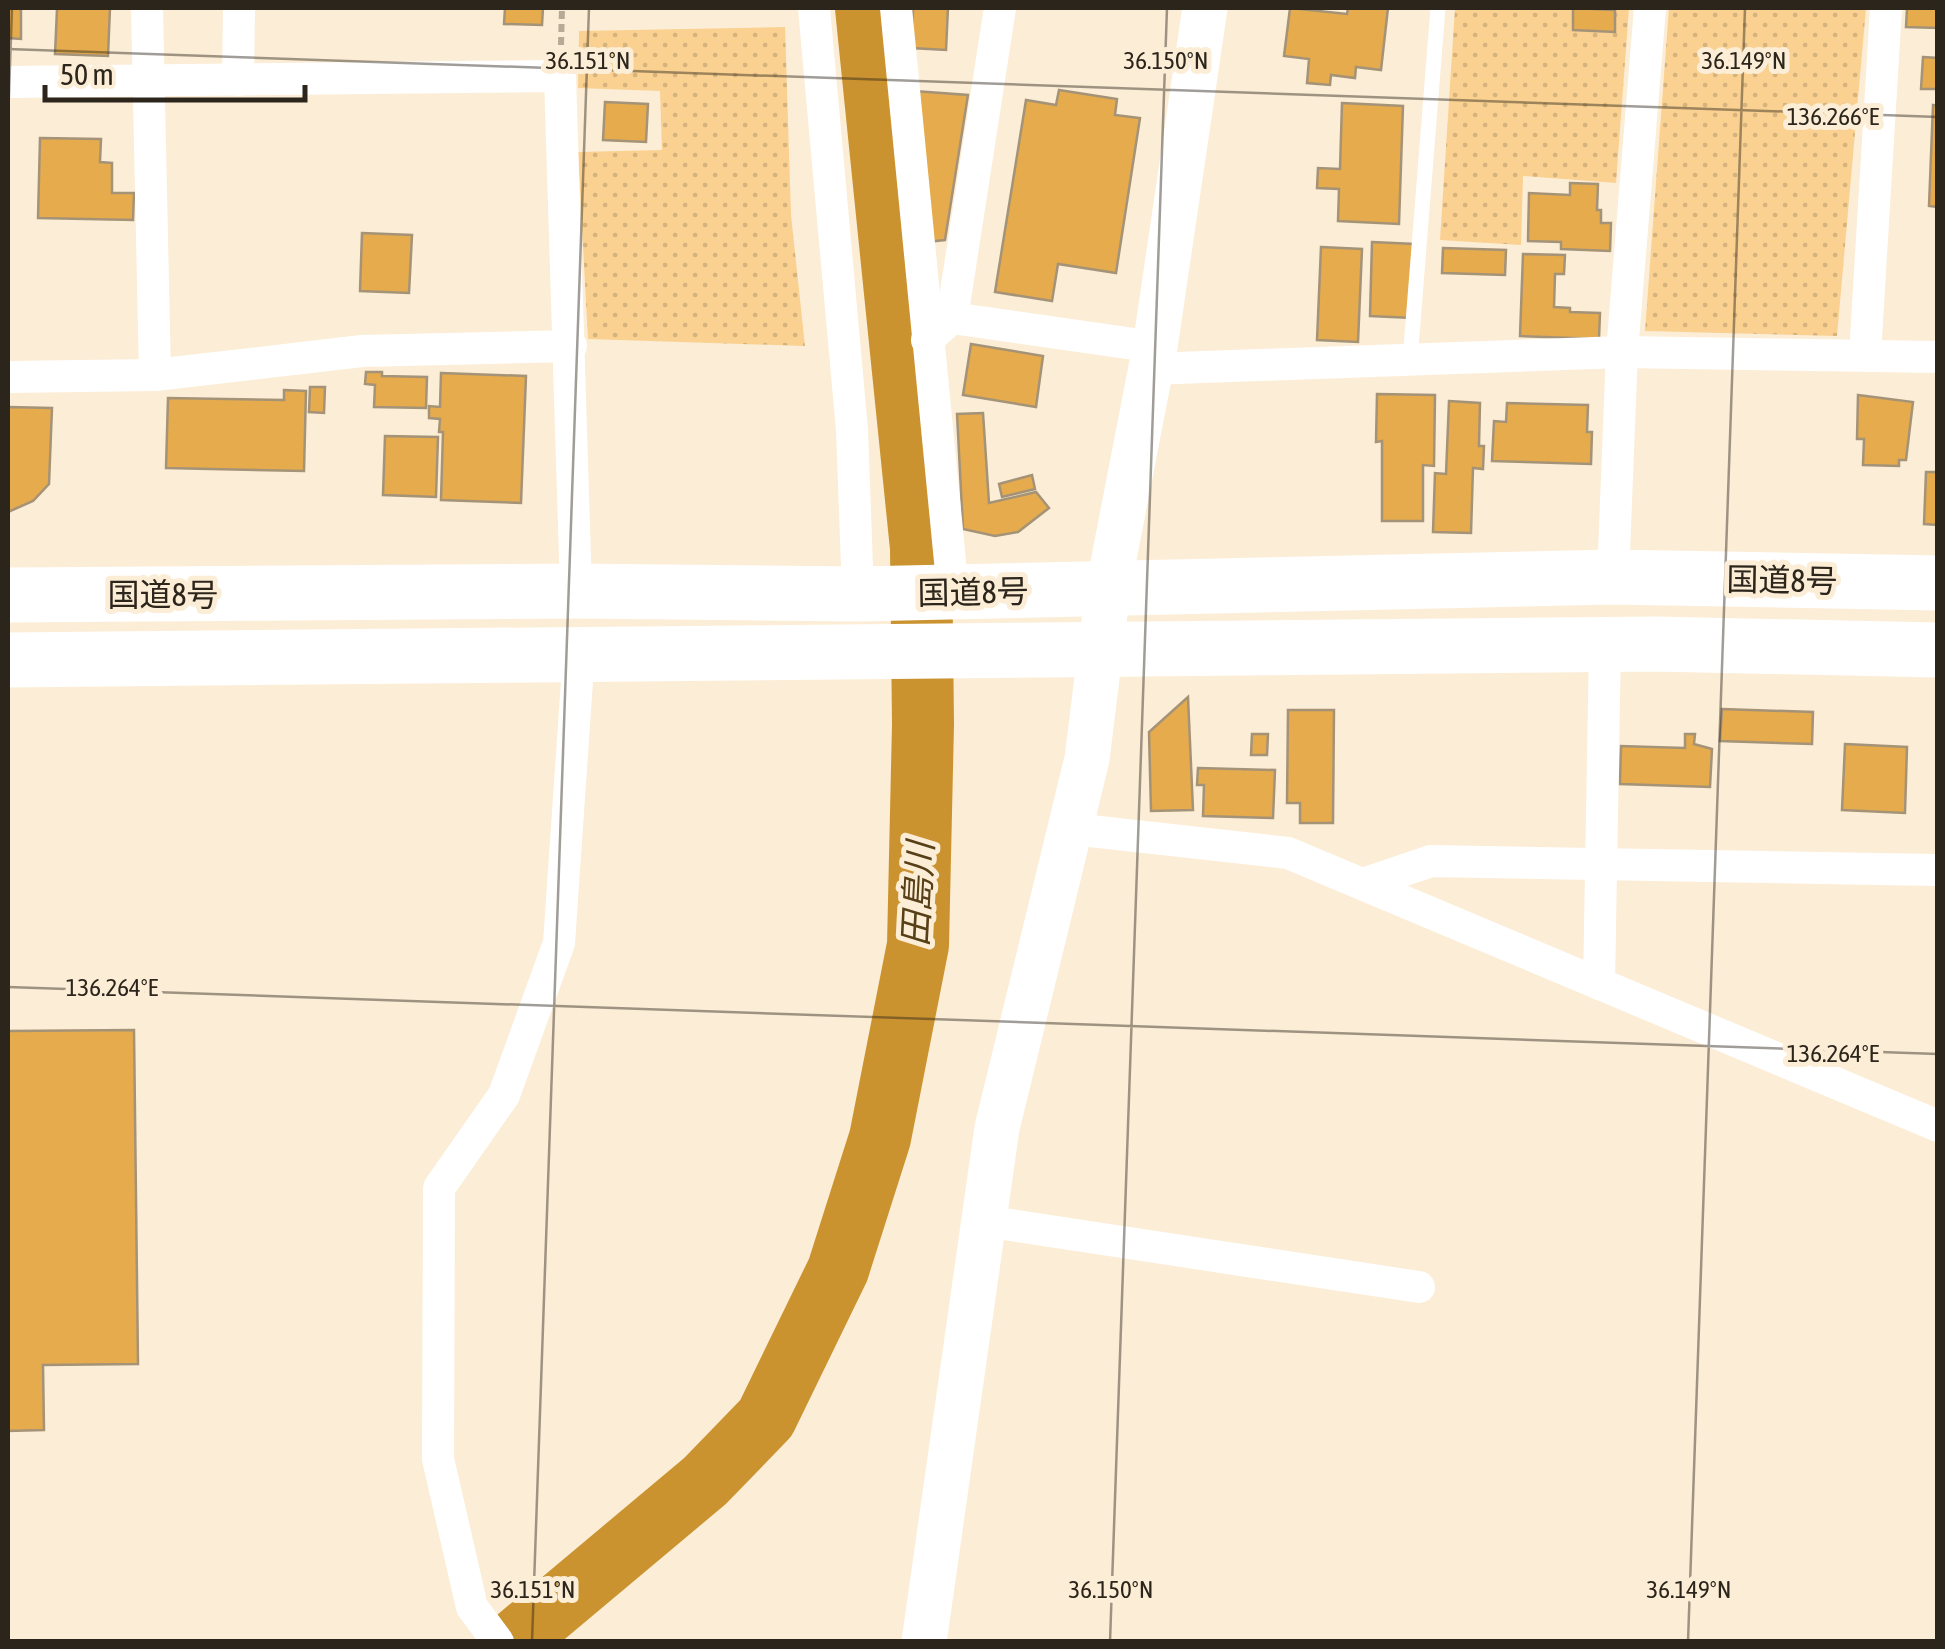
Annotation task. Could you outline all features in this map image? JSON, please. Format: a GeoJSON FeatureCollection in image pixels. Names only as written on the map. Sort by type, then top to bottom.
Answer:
{"type":"FeatureCollection","features":[{"type":"Feature","properties":{"kind":"highway","name":"国道8号"},"geometry":{"type":"LineString","coordinates":[[8,595],[576,591],[865,594],[1613,577],[1938,583]]}},
{"type":"Feature","properties":{"kind":"highway","name":"国道8号"},"geometry":{"type":"LineString","coordinates":[[8,660],[1605,645],[1938,650]]}},
{"type":"Feature","properties":{"kind":"street"},"geometry":{"type":"LineString","coordinates":[[148,8],[155,374]]}},
{"type":"Feature","properties":{"kind":"street"},"geometry":{"type":"LineString","coordinates":[[238,80],[239,8]]}},
{"type":"Feature","properties":{"kind":"street"},"geometry":{"type":"LineString","coordinates":[[814,8],[865,594]]}},
{"type":"Feature","properties":{"kind":"street"},"geometry":{"type":"LineString","coordinates":[[896,8],[927,340],[943,592]]}},
{"type":"Feature","properties":{"kind":"street"},"geometry":{"type":"LineString","coordinates":[[927,340],[952,318],[1000,8]]}},
{"type":"Feature","properties":{"kind":"street"},"geometry":{"type":"LineString","coordinates":[[924,1642],[998,1128],[1086,760],[1108,589],[1153,358],[1205,8]]}},
{"type":"Feature","properties":{"kind":"street"},"geometry":{"type":"LineString","coordinates":[[1613,577],[1622,352],[1650,8]]}},
{"type":"Feature","properties":{"kind":"street"},"geometry":{"type":"LineString","coordinates":[[1864,354],[1886,8]]}},
{"type":"Feature","properties":{"kind":"street"},"geometry":{"type":"LineString","coordinates":[[8,82],[560,76],[576,591]]}},
{"type":"Feature","properties":{"kind":"street"},"geometry":{"type":"LineString","coordinates":[[952,318],[1153,358],[1410,360],[1622,352],[1938,357]]}},
{"type":"Feature","properties":{"kind":"street"},"geometry":{"type":"LineString","coordinates":[[8,377],[155,374],[362,351],[570,346]]}},
{"type":"Feature","properties":{"kind":"street"},"geometry":{"type":"LineString","coordinates":[[1599,984],[1605,645]]}},
{"type":"Feature","properties":{"kind":"street"},"geometry":{"type":"LineString","coordinates":[[498,1642],[472,1607],[438,1459],[440,1188],[504,1095],[559,943],[579,652]]}},
{"type":"Feature","properties":{"kind":"street"},"geometry":{"type":"LineString","coordinates":[[1072,829],[1288,853],[1938,1126]]}},
{"type":"Feature","properties":{"kind":"street"},"geometry":{"type":"LineString","coordinates":[[1363,884],[1431,860],[1938,870]]}},
{"type":"Feature","properties":{"kind":"street"},"geometry":{"type":"LineString","coordinates":[[984,1221],[1420,1288]]}},
{"type":"Feature","properties":{"kind":"lane"},"geometry":{"type":"LineString","coordinates":[[1410,360],[1438,8]]}},
{"type":"Feature","properties":{"kind":"shaded area"},"geometry":{"type":"Polygon","coordinates":[[[1455,8],[1629,8],[1616,183],[1523,176],[1521,245],[1440,240],[1455,8]]]}},
{"type":"Feature","properties":{"kind":"shaded area"},"geometry":{"type":"Polygon","coordinates":[[[1669,8],[1866,8],[1837,336],[1645,331],[1669,8]]]}},
{"type":"Feature","properties":{"kind":"shaded area"},"geometry":{"type":"Polygon","coordinates":[[[785,27],[791,215],[805,346],[588,339],[578,152],[662,150],[660,91],[578,88],[579,31],[785,27]]]}},
{"type":"Feature","properties":{"kind":"building"},"geometry":{"type":"Polygon","coordinates":[[[8,8],[21,8],[21,39],[8,38],[8,8]]]}},
{"type":"Feature","properties":{"kind":"building"},"geometry":{"type":"Polygon","coordinates":[[[110,8],[108,56],[55,54],[57,9],[110,8]]]}},
{"type":"Feature","properties":{"kind":"building"},"geometry":{"type":"Polygon","coordinates":[[[505,8],[543,8],[542,25],[504,24],[505,8]]]}},
{"type":"Feature","properties":{"kind":"building"},"geometry":{"type":"Polygon","coordinates":[[[901,8],[948,8],[946,50],[911,48],[913,10],[901,8]]]}},
{"type":"Feature","properties":{"kind":"building"},"geometry":{"type":"Polygon","coordinates":[[[1290,8],[1347,14],[1348,8],[1388,8],[1381,70],[1356,67],[1355,78],[1331,75],[1330,85],[1307,83],[1309,59],[1284,56],[1290,8]]]}},
{"type":"Feature","properties":{"kind":"building"},"geometry":{"type":"Polygon","coordinates":[[[1573,8],[1615,10],[1615,32],[1573,30],[1573,8]]]}},
{"type":"Feature","properties":{"kind":"building"},"geometry":{"type":"Polygon","coordinates":[[[1907,8],[1938,8],[1938,28],[1906,27],[1907,8]]]}},
{"type":"Feature","properties":{"kind":"building"},"geometry":{"type":"Polygon","coordinates":[[[1923,57],[1938,58],[1938,89],[1921,89],[1923,57]]]}},
{"type":"Feature","properties":{"kind":"building"},"geometry":{"type":"Polygon","coordinates":[[[1059,90],[1117,99],[1115,115],[1140,118],[1116,273],[1058,264],[1052,301],[995,292],[1026,100],[1056,105],[1059,90]]]}},
{"type":"Feature","properties":{"kind":"building"},"geometry":{"type":"Polygon","coordinates":[[[914,91],[968,95],[945,240],[926,242],[914,91]]]}},
{"type":"Feature","properties":{"kind":"building"},"geometry":{"type":"Polygon","coordinates":[[[605,102],[648,104],[646,142],[603,140],[605,102]]]}},
{"type":"Feature","properties":{"kind":"building"},"geometry":{"type":"Polygon","coordinates":[[[1342,103],[1403,106],[1399,224],[1338,221],[1339,189],[1317,188],[1318,168],[1340,169],[1342,103]]]}},
{"type":"Feature","properties":{"kind":"building"},"geometry":{"type":"Polygon","coordinates":[[[1933,105],[1938,106],[1938,207],[1929,206],[1933,105]]]}},
{"type":"Feature","properties":{"kind":"building"},"geometry":{"type":"Polygon","coordinates":[[[40,138],[101,139],[100,162],[112,163],[112,193],[134,193],[133,220],[38,218],[40,138]]]}},
{"type":"Feature","properties":{"kind":"building"},"geometry":{"type":"Polygon","coordinates":[[[1570,183],[1598,184],[1601,223],[1611,223],[1610,251],[1561,249],[1561,242],[1528,241],[1529,193],[1570,195],[1570,183]]]}},
{"type":"Feature","properties":{"kind":"building"},"geometry":{"type":"Polygon","coordinates":[[[362,233],[412,235],[409,293],[360,291],[362,233]]]}},
{"type":"Feature","properties":{"kind":"building"},"geometry":{"type":"Polygon","coordinates":[[[1372,242],[1415,244],[1412,318],[1370,316],[1372,242]]]}},
{"type":"Feature","properties":{"kind":"building"},"geometry":{"type":"Polygon","coordinates":[[[1321,247],[1362,249],[1358,342],[1317,340],[1321,247]]]}},
{"type":"Feature","properties":{"kind":"building"},"geometry":{"type":"Polygon","coordinates":[[[1443,248],[1506,250],[1505,275],[1442,273],[1443,248]]]}},
{"type":"Feature","properties":{"kind":"building"},"geometry":{"type":"Polygon","coordinates":[[[1523,254],[1565,255],[1564,274],[1555,274],[1554,307],[1600,313],[1599,339],[1520,336],[1523,254]]]}},
{"type":"Feature","properties":{"kind":"building"},"geometry":{"type":"Polygon","coordinates":[[[971,344],[1043,356],[1036,407],[963,395],[971,344]]]}},
{"type":"Feature","properties":{"kind":"building"},"geometry":{"type":"Polygon","coordinates":[[[366,372],[427,377],[426,408],[374,407],[375,385],[365,384],[366,372]]]}},
{"type":"Feature","properties":{"kind":"building"},"geometry":{"type":"Polygon","coordinates":[[[441,373],[526,376],[521,503],[441,500],[443,432],[439,432],[440,419],[429,418],[429,406],[440,407],[441,373]]]}},
{"type":"Feature","properties":{"kind":"building"},"geometry":{"type":"Polygon","coordinates":[[[310,387],[325,387],[324,413],[309,412],[310,387]]]}},
{"type":"Feature","properties":{"kind":"building"},"geometry":{"type":"Polygon","coordinates":[[[284,390],[306,391],[304,471],[166,468],[168,398],[284,400],[284,390]]]}},
{"type":"Feature","properties":{"kind":"building"},"geometry":{"type":"Polygon","coordinates":[[[1377,394],[1435,395],[1434,466],[1423,465],[1423,521],[1382,521],[1382,441],[1376,442],[1377,394]]]}},
{"type":"Feature","properties":{"kind":"building"},"geometry":{"type":"Polygon","coordinates":[[[1858,395],[1913,402],[1906,460],[1899,460],[1899,466],[1863,465],[1864,439],[1857,439],[1858,395]]]}},
{"type":"Feature","properties":{"kind":"building"},"geometry":{"type":"Polygon","coordinates":[[[1449,401],[1480,403],[1483,469],[1473,468],[1471,533],[1433,532],[1435,473],[1446,474],[1449,401]]]}},
{"type":"Feature","properties":{"kind":"building"},"geometry":{"type":"Polygon","coordinates":[[[1507,403],[1588,405],[1591,464],[1492,461],[1494,421],[1506,422],[1507,403]]]}},
{"type":"Feature","properties":{"kind":"building"},"geometry":{"type":"Polygon","coordinates":[[[8,407],[52,408],[49,484],[33,501],[8,512],[8,407]]]}},
{"type":"Feature","properties":{"kind":"building"},"geometry":{"type":"Polygon","coordinates":[[[983,413],[989,503],[1036,492],[1049,508],[1018,532],[995,536],[963,529],[957,414],[983,413]]]}},
{"type":"Feature","properties":{"kind":"building"},"geometry":{"type":"Polygon","coordinates":[[[385,436],[438,437],[436,497],[383,495],[385,436]]]}},
{"type":"Feature","properties":{"kind":"building"},"geometry":{"type":"Polygon","coordinates":[[[1926,472],[1938,472],[1938,525],[1924,524],[1926,472]]]}},
{"type":"Feature","properties":{"kind":"building"},"geometry":{"type":"Polygon","coordinates":[[[1032,475],[1035,489],[1002,497],[999,484],[1032,475]]]}},
{"type":"Feature","properties":{"kind":"building"},"geometry":{"type":"Polygon","coordinates":[[[1188,697],[1193,810],[1151,811],[1149,732],[1188,697]]]}},
{"type":"Feature","properties":{"kind":"building"},"geometry":{"type":"Polygon","coordinates":[[[1722,709],[1813,712],[1812,744],[1720,741],[1722,709]]]}},
{"type":"Feature","properties":{"kind":"building"},"geometry":{"type":"Polygon","coordinates":[[[1288,710],[1334,710],[1333,823],[1300,823],[1300,803],[1287,803],[1288,710]]]}},
{"type":"Feature","properties":{"kind":"building"},"geometry":{"type":"Polygon","coordinates":[[[1252,734],[1268,734],[1267,755],[1251,755],[1252,734]]]}},
{"type":"Feature","properties":{"kind":"building"},"geometry":{"type":"Polygon","coordinates":[[[1685,734],[1695,734],[1694,744],[1712,749],[1710,787],[1620,784],[1621,746],[1685,748],[1685,734]]]}},
{"type":"Feature","properties":{"kind":"building"},"geometry":{"type":"Polygon","coordinates":[[[1845,744],[1907,747],[1905,813],[1842,810],[1845,744]]]}},
{"type":"Feature","properties":{"kind":"building"},"geometry":{"type":"Polygon","coordinates":[[[1198,768],[1275,770],[1273,818],[1203,816],[1204,785],[1197,785],[1198,768]]]}},
{"type":"Feature","properties":{"kind":"building"},"geometry":{"type":"Polygon","coordinates":[[[134,1030],[138,1364],[43,1365],[44,1430],[8,1431],[8,1031],[134,1030]]]}},
{"type":"Feature","properties":{"kind":"waterway","name":"田島川"},"geometry":{"type":"LineString","coordinates":[[513,1642],[705,1481],[766,1418],[838,1270],[880,1138],[918,945],[923,724],[921,548],[866,8]]}}]}
